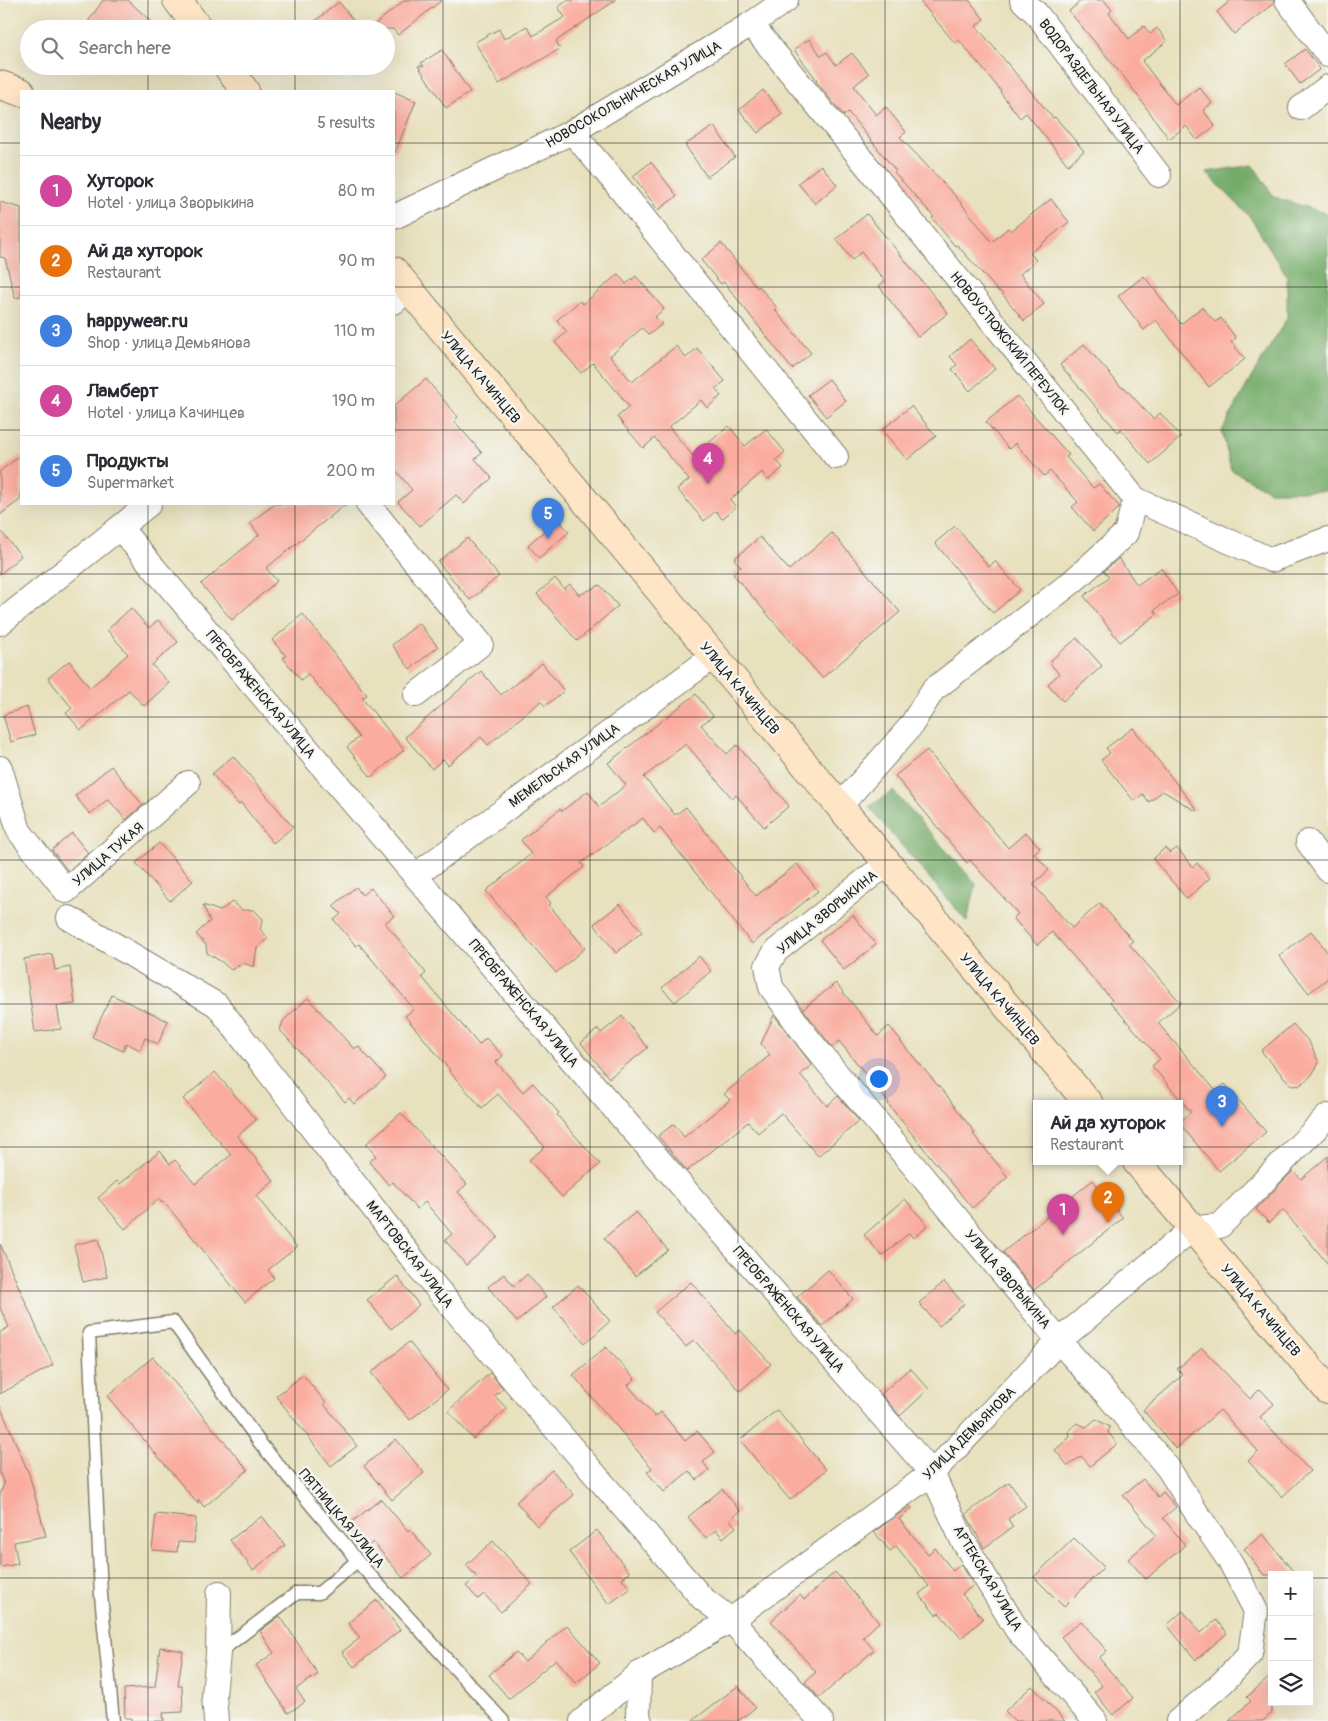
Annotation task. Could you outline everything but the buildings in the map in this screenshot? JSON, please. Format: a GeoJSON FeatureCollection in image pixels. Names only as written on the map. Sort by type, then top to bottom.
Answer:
{"type":"FeatureCollection","features":[{"type":"Feature","properties":{"kind":"main road"},"geometry":{"type":"LineString","coordinates":[[233,75],[244,90]]}},
{"type":"Feature","properties":{"kind":"main road"},"geometry":{"type":"LineString","coordinates":[[0,85],[20,92]]}},
{"type":"Feature","properties":{"kind":"main road","name":"УЛИЦА КАЧИНЦЕВ"},"geometry":{"type":"LineString","coordinates":[[399,287],[714,656],[1086,1100]]}},
{"type":"Feature","properties":{"kind":"main road","name":"УЛИЦА КАЧИНЦЕВ"},"geometry":{"type":"LineString","coordinates":[[1140,1165],[1328,1390]]}},
{"type":"Feature","properties":{"kind":"street","name":"НОВОСОКОЛЬНИЧЕСКАЯ УЛИЦА"},"geometry":{"type":"LineString","coordinates":[[395,217],[572,132],[751,24],[786,0]]}},
{"type":"Feature","properties":{"kind":"street","name":"ВОДОРАЗДЕЛЬНАЯ УЛИЦА"},"geometry":{"type":"LineString","coordinates":[[1022,0],[1036,14],[1159,175]]}},
{"type":"Feature","properties":{"kind":"street"},"geometry":{"type":"LineString","coordinates":[[1287,0],[1328,55]]}},
{"type":"Feature","properties":{"kind":"street","name":"НОВОУСТЮЖСКИЙ ПЕРЕУЛОК"},"geometry":{"type":"LineString","coordinates":[[751,24],[1135,499],[1271,560],[1328,539]]}},
{"type":"Feature","properties":{"kind":"street"},"geometry":{"type":"LineString","coordinates":[[1301,108],[1328,87]]}},
{"type":"Feature","properties":{"kind":"street"},"geometry":{"type":"LineString","coordinates":[[572,132],[613,180],[836,458]]}},
{"type":"Feature","properties":{"kind":"street"},"geometry":{"type":"LineString","coordinates":[[840,806],[910,727],[933,690],[1072,582],[1126,533],[1135,499]]}},
{"type":"Feature","properties":{"kind":"street"},"geometry":{"type":"LineString","coordinates":[[0,623],[148,505]]}},
{"type":"Feature","properties":{"kind":"street"},"geometry":{"type":"LineString","coordinates":[[369,505],[481,644],[416,695]]}},
{"type":"Feature","properties":{"kind":"street","name":"ПРЕОБРАЖЕНСКАЯ УЛИЦА"},"geometry":{"type":"LineString","coordinates":[[120,528],[564,1051],[932,1473]]}},
{"type":"Feature","properties":{"kind":"street","name":"МЕМЕЛЬСКАЯ УЛИЦА"},"geometry":{"type":"LineString","coordinates":[[416,875],[714,656]]}},
{"type":"Feature","properties":{"kind":"street","name":"УЛИЦА ТУКАЯ"},"geometry":{"type":"LineString","coordinates":[[0,768],[18,831],[66,891],[188,783]]}},
{"type":"Feature","properties":{"kind":"street"},"geometry":{"type":"LineString","coordinates":[[1308,842],[1328,870]]}},
{"type":"Feature","properties":{"kind":"street","name":"УЛИЦА ЗВОРЫКИНА"},"geometry":{"type":"LineString","coordinates":[[888,865],[872,875],[776,951],[767,966],[770,987],[809,1040],[1059,1341],[1168,1468],[1231,1563],[1256,1611],[1250,1654],[1178,1721]]}},
{"type":"Feature","properties":{"kind":"street","name":"МАРТОВСКАЯ УЛИЦА"},"geometry":{"type":"LineString","coordinates":[[69,918],[217,1005],[418,1266],[527,1396],[702,1598],[731,1620],[821,1721]]}},
{"type":"Feature","properties":{"kind":"street"},"geometry":{"type":"LineString","coordinates":[[1193,1228],[1220,1226],[1328,1116]]}},
{"type":"Feature","properties":{"kind":"street","name":"УЛИЦА ДЕМЬЯНОВА"},"geometry":{"type":"LineString","coordinates":[[582,1721],[639,1674],[731,1620],[932,1473],[1059,1341],[1193,1228]]}},
{"type":"Feature","properties":{"kind":"street","name":"АРТЕКСКАЯ УЛИЦА"},"geometry":{"type":"LineString","coordinates":[[932,1473],[962,1539],[1018,1630],[1096,1721]]}},
{"type":"Feature","properties":{"kind":"street"},"geometry":{"type":"LineString","coordinates":[[216,1721],[214,1695],[218,1653],[219,1593]]}},
{"type":"Feature","properties":{"kind":"street"},"geometry":{"type":"LineString","coordinates":[[639,1674],[638,1718],[640,1721]]}},
{"type":"Feature","properties":{"kind":"lane","name":"ПЯТНИЦКАЯ УЛИЦА"},"geometry":{"type":"LineString","coordinates":[[113,1721],[101,1595],[89,1333],[173,1322],[260,1443],[312,1507],[347,1546],[357,1561],[503,1721]]}},
{"type":"Feature","properties":{"kind":"lane"},"geometry":{"type":"LineString","coordinates":[[218,1653],[297,1593],[319,1593],[357,1561]]}},
{"type":"Feature","properties":{"kind":"green space"},"geometry":{"type":"Polygon","coordinates":[[[1253,165],[1274,197],[1328,214],[1328,491],[1270,491],[1231,470],[1222,431],[1287,318],[1287,276],[1250,217],[1206,172],[1253,165]]]}},
{"type":"Feature","properties":{"kind":"green space"},"geometry":{"type":"Polygon","coordinates":[[[893,791],[976,884],[967,922],[869,807],[893,791]]]}},
{"type":"Feature","properties":{"kind":"place","name":"Ламберт"},"geometry":{"type":"Point","coordinates":[708,484]}},
{"type":"Feature","properties":{"kind":"place","name":"Продукты"},"geometry":{"type":"Point","coordinates":[548,539]}},
{"type":"Feature","properties":{"kind":"place","name":"happywear.ru"},"geometry":{"type":"Point","coordinates":[1222,1127]}},
{"type":"Feature","properties":{"kind":"place","name":"Ай да хуторок"},"geometry":{"type":"Point","coordinates":[1108,1223]}},
{"type":"Feature","properties":{"kind":"place","name":"Хуторок"},"geometry":{"type":"Point","coordinates":[1063,1235]}}]}
